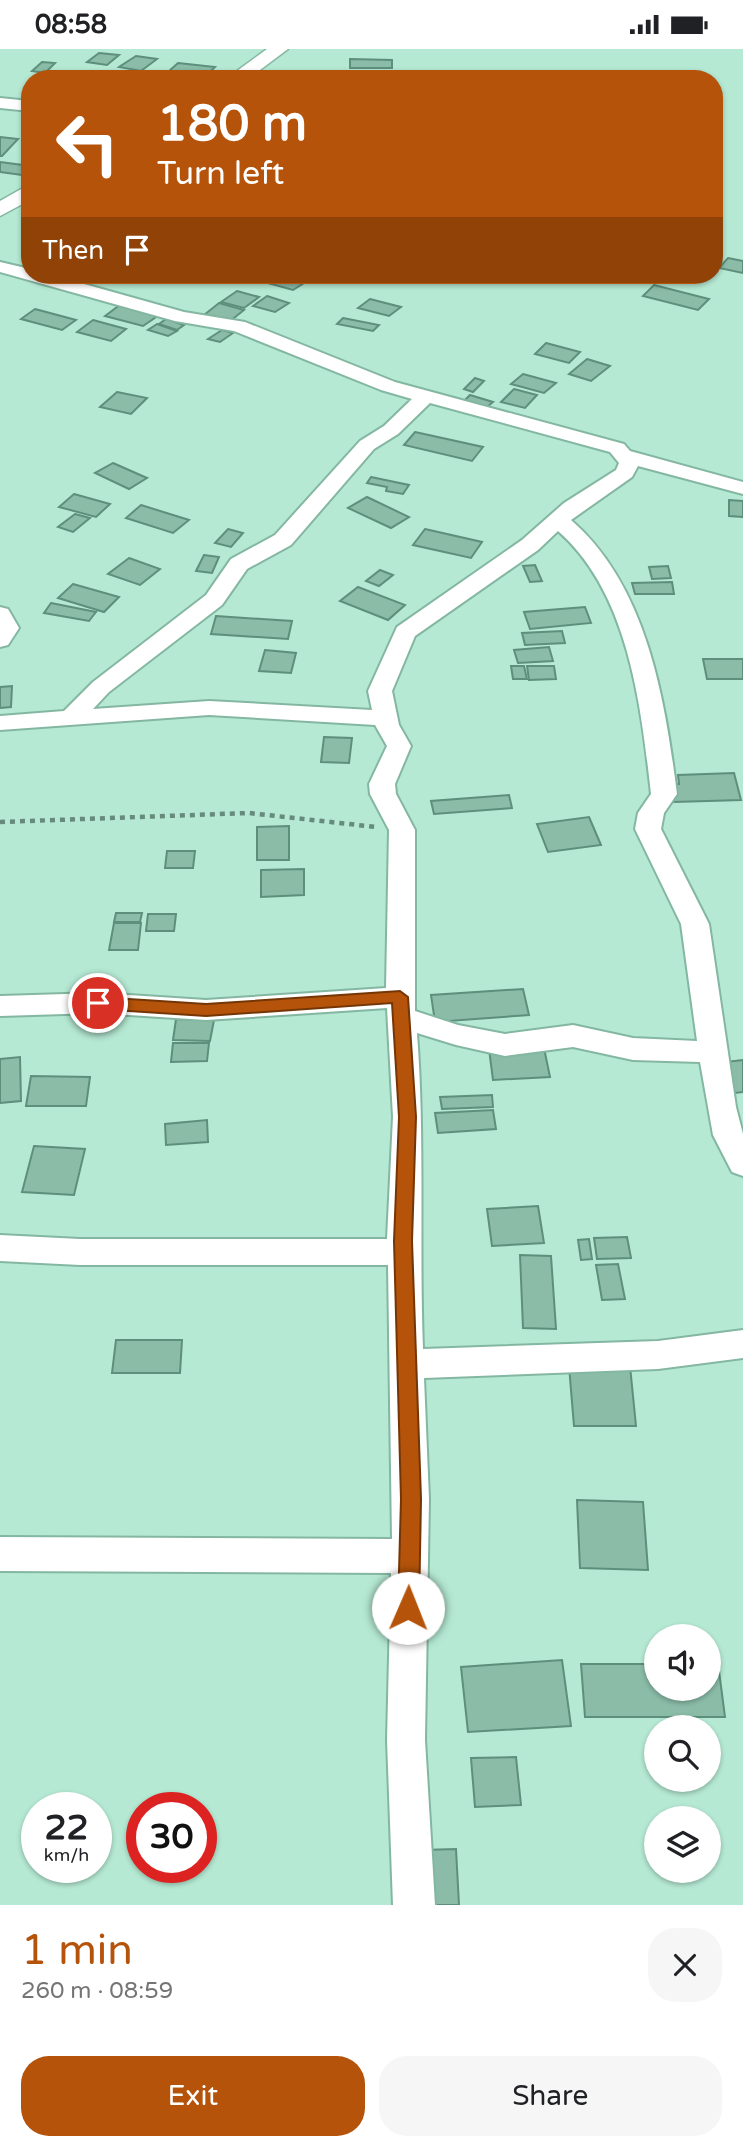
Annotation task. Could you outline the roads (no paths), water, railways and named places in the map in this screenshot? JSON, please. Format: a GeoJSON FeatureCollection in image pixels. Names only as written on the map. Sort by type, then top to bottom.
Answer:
{"type":"FeatureCollection","features":[{"type":"Feature","properties":{"kind":"street"},"geometry":{"type":"LineString","coordinates":[[248,70],[279,49]]}},
{"type":"Feature","properties":{"kind":"street"},"geometry":{"type":"LineString","coordinates":[[0,103],[21,105]]}},
{"type":"Feature","properties":{"kind":"street"},"geometry":{"type":"LineString","coordinates":[[0,210],[21,196]]}},
{"type":"Feature","properties":{"kind":"street"},"geometry":{"type":"LineString","coordinates":[[0,267],[21,272]]}},
{"type":"Feature","properties":{"kind":"street"},"geometry":{"type":"LineString","coordinates":[[66,284],[182,317],[238,326],[376,381],[617,448],[629,463],[625,473],[558,520],[530,545],[405,632],[380,691],[385,718],[399,746],[382,784],[383,795],[401,831],[401,1007],[408,1117],[404,1252],[409,1556],[406,1740],[414,1905]]}},
{"type":"Feature","properties":{"kind":"street"},"geometry":{"type":"LineString","coordinates":[[72,717],[101,687],[214,600],[239,564],[283,540],[367,445],[391,430],[426,396]]}},
{"type":"Feature","properties":{"kind":"street"},"geometry":{"type":"LineString","coordinates":[[626,456],[743,488]]}},
{"type":"Feature","properties":{"kind":"street"},"geometry":{"type":"LineString","coordinates":[[558,520],[575,531],[614,587],[641,664],[659,740],[664,794],[651,813],[648,829],[654,846],[695,924],[728,1135],[743,1164]]}},
{"type":"Feature","properties":{"kind":"street"},"geometry":{"type":"LineString","coordinates":[[0,614],[8,628],[0,640]]}},
{"type":"Feature","properties":{"kind":"street"},"geometry":{"type":"LineString","coordinates":[[0,723],[209,708],[385,718]]}},
{"type":"Feature","properties":{"kind":"street"},"geometry":{"type":"LineString","coordinates":[[0,1006],[98,1003],[206,1010],[401,1007],[456,1035],[505,1045],[573,1036],[633,1049],[713,1052]]}},
{"type":"Feature","properties":{"kind":"street"},"geometry":{"type":"LineString","coordinates":[[0,1248],[80,1252],[404,1252]]}},
{"type":"Feature","properties":{"kind":"street"},"geometry":{"type":"LineString","coordinates":[[407,1364],[658,1355],[743,1344]]}},
{"type":"Feature","properties":{"kind":"street"},"geometry":{"type":"LineString","coordinates":[[0,1554],[409,1556]]}}]}
